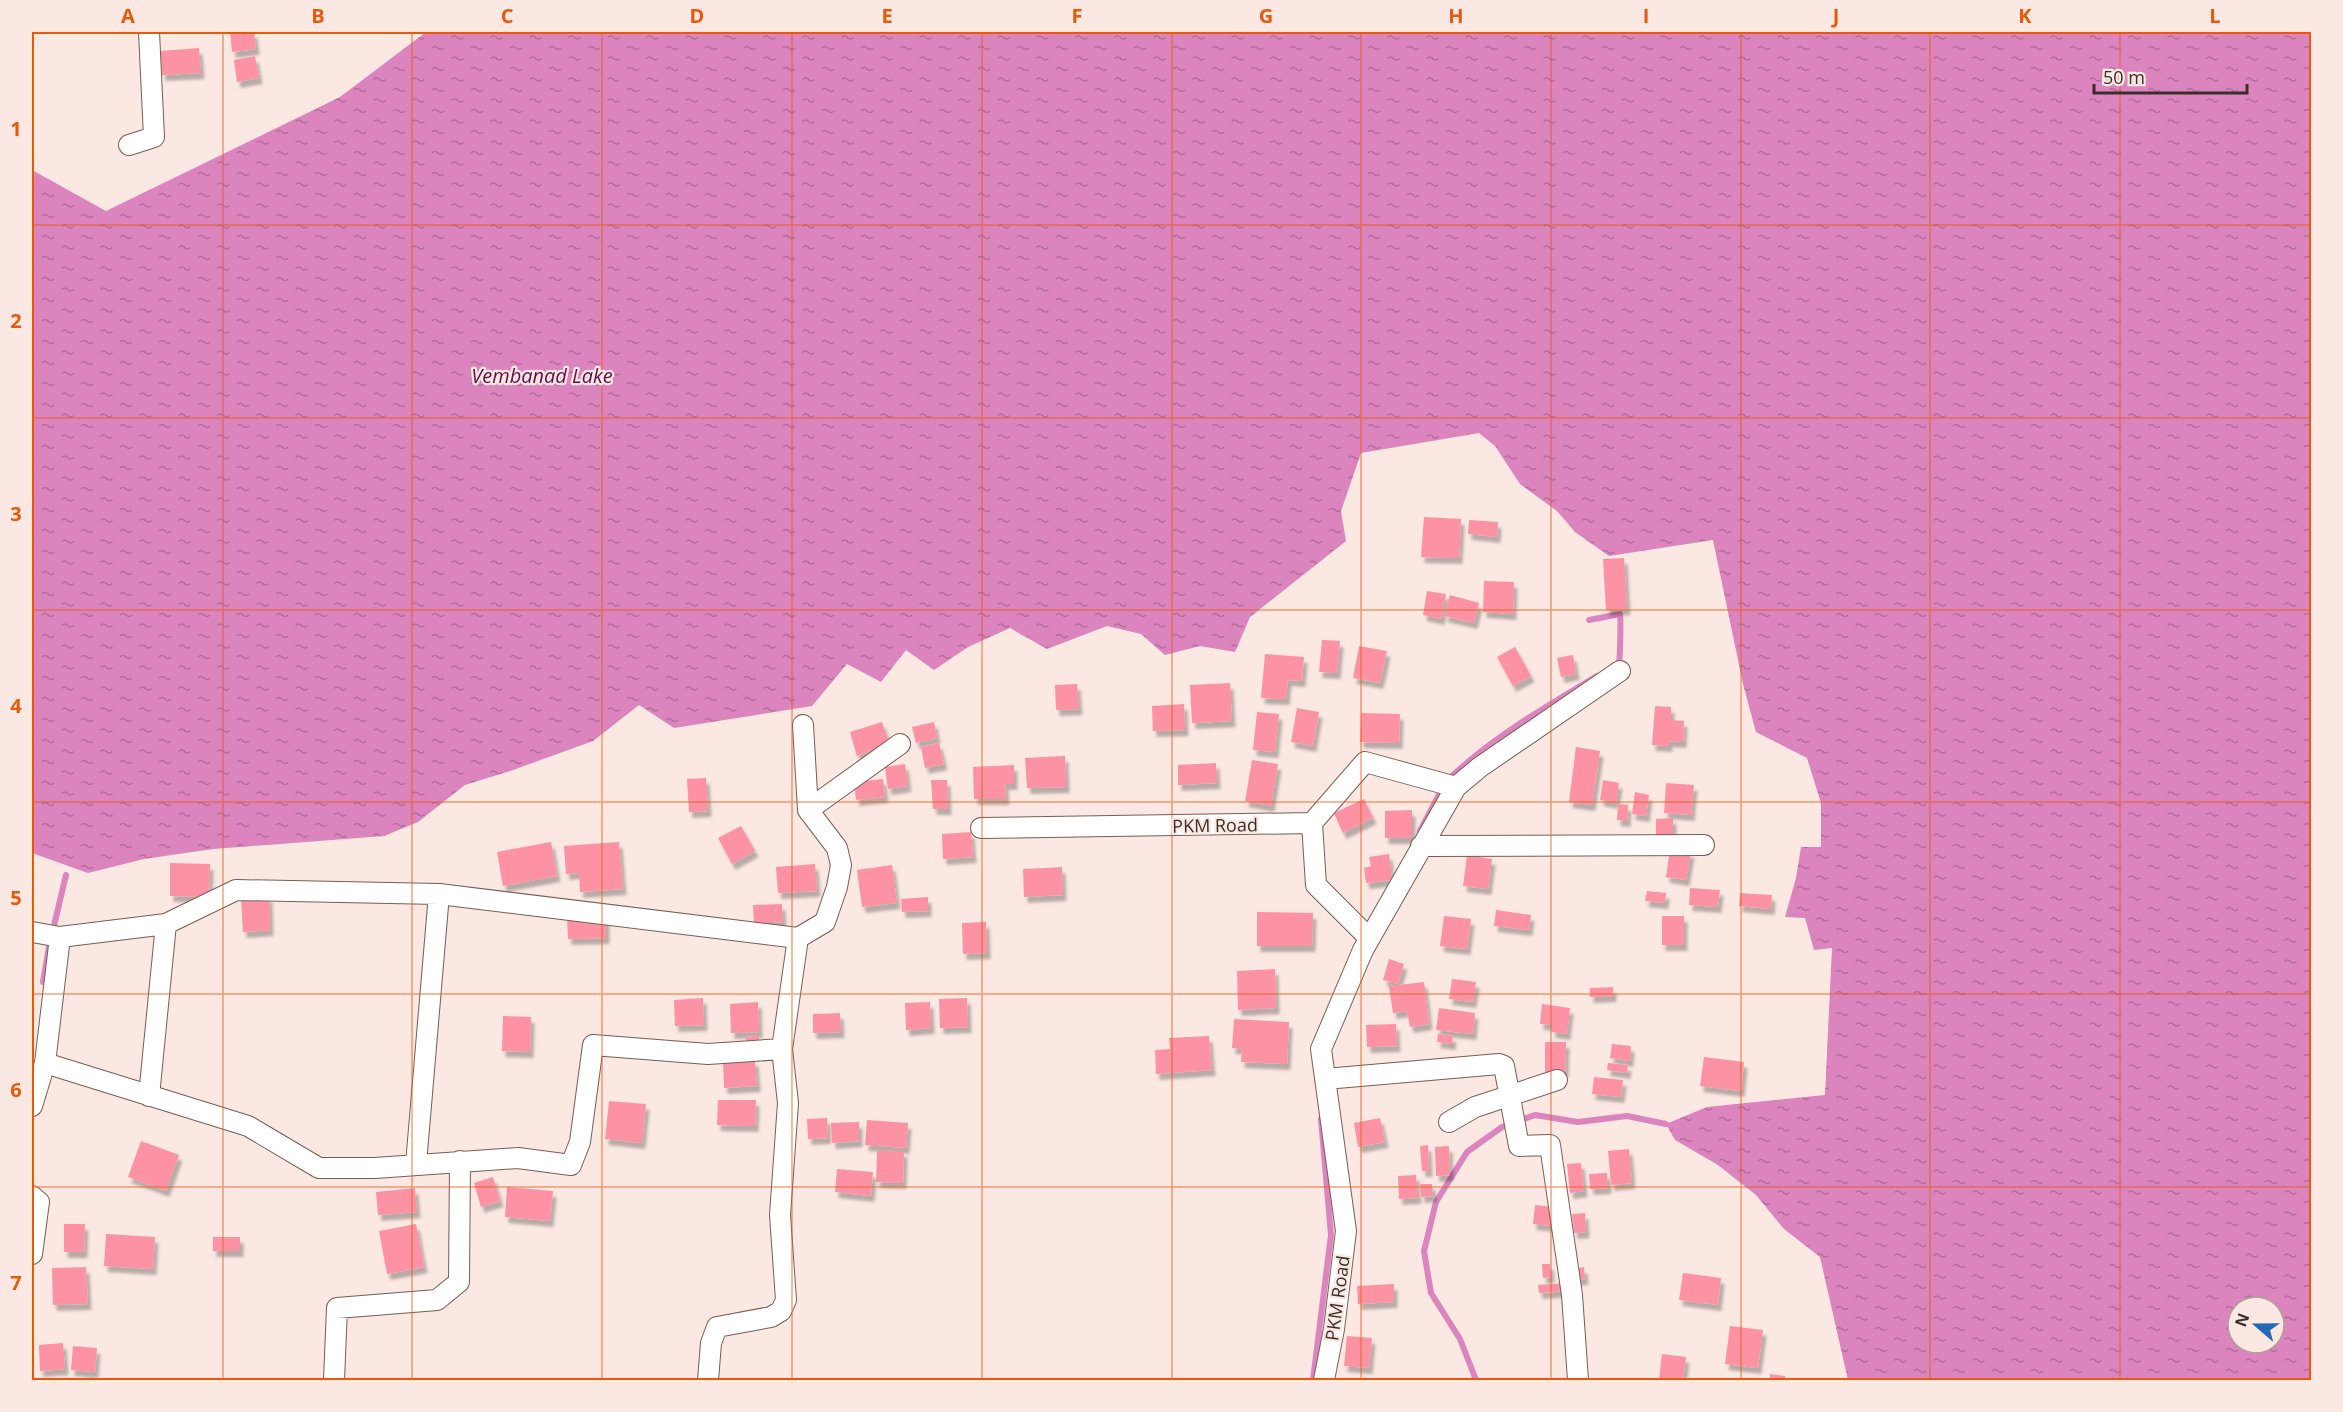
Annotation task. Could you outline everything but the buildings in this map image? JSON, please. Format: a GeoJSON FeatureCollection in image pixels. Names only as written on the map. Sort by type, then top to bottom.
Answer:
{"type":"FeatureCollection","features":[{"type":"Feature","properties":{"kind":"street"},"geometry":{"type":"LineString","coordinates":[[129,145],[154,137],[149,32]]}},
{"type":"Feature","properties":{"kind":"street","name":"PKM Road"},"geometry":{"type":"LineString","coordinates":[[1324,1380],[1334,1329],[1346,1231],[1324,1079],[1321,1039],[1369,938],[1456,787],[1480,767],[1620,671]]}},
{"type":"Feature","properties":{"kind":"street"},"geometry":{"type":"LineString","coordinates":[[32,932],[60,937],[166,924],[236,890],[439,894],[798,938],[825,922],[837,887],[841,865],[837,848],[808,810],[802,725]]}},
{"type":"Feature","properties":{"kind":"street"},"geometry":{"type":"LineString","coordinates":[[808,810],[900,744]]}},
{"type":"Feature","properties":{"kind":"street"},"geometry":{"type":"LineString","coordinates":[[1369,938],[1316,885],[1312,823],[1365,762],[1456,787]]}},
{"type":"Feature","properties":{"kind":"street","name":"PKM Road"},"geometry":{"type":"LineString","coordinates":[[981,828],[1312,823]]}},
{"type":"Feature","properties":{"kind":"street"},"geometry":{"type":"LineString","coordinates":[[1422,846],[1704,845]]}},
{"type":"Feature","properties":{"kind":"street"},"geometry":{"type":"LineString","coordinates":[[416,1164],[439,894]]}},
{"type":"Feature","properties":{"kind":"street"},"geometry":{"type":"LineString","coordinates":[[149,1096],[166,924]]}},
{"type":"Feature","properties":{"kind":"street"},"geometry":{"type":"LineString","coordinates":[[33,1099],[45,1063],[60,937]]}},
{"type":"Feature","properties":{"kind":"street"},"geometry":{"type":"LineString","coordinates":[[708,1380],[711,1343],[717,1327],[771,1317],[781,1311],[786,1299],[780,1215],[788,1103],[782,1049],[798,938]]}},
{"type":"Feature","properties":{"kind":"street"},"geometry":{"type":"LineString","coordinates":[[45,1063],[248,1126],[320,1168],[375,1168],[518,1158],[571,1164],[580,1142],[593,1045],[708,1054],[782,1049]]}},
{"type":"Feature","properties":{"kind":"street"},"geometry":{"type":"LineString","coordinates":[[1324,1079],[1499,1064],[1504,1066],[1519,1146],[1551,1145],[1572,1295],[1578,1380]]}},
{"type":"Feature","properties":{"kind":"street"},"geometry":{"type":"LineString","coordinates":[[1449,1122],[1475,1107],[1557,1080]]}},
{"type":"Feature","properties":{"kind":"street"},"geometry":{"type":"LineString","coordinates":[[334,1380],[337,1308],[436,1300],[459,1282],[460,1161]]}},
{"type":"Feature","properties":{"kind":"street"},"geometry":{"type":"LineString","coordinates":[[32,1196],[39,1202],[32,1254]]}},
{"type":"Feature","properties":{"kind":"water","name":"Vembanad Lake"},"geometry":{"type":"Polygon","coordinates":[[[426,32],[2311,32],[2311,1380],[1848,1380],[1820,1257],[1784,1229],[1756,1195],[1718,1165],[1675,1140],[1666,1124],[1707,1107],[1825,1095],[1832,948],[1814,950],[1805,918],[1785,917],[1796,878],[1801,847],[1821,847],[1821,803],[1807,758],[1756,732],[1743,684],[1713,540],[1609,556],[1575,532],[1557,511],[1520,484],[1495,446],[1479,433],[1361,453],[1341,511],[1346,541],[1250,617],[1235,652],[1200,646],[1165,655],[1141,634],[1107,626],[1047,649],[1010,628],[968,647],[934,670],[906,650],[881,682],[847,664],[812,706],[674,728],[639,705],[593,741],[465,785],[418,822],[384,836],[213,849],[144,859],[88,873],[32,853],[32,170],[106,211],[340,97],[426,32]]]}},
{"type":"Feature","properties":{"kind":"waterway"},"geometry":{"type":"LineString","coordinates":[[1589,620],[1620,614],[1619,663],[1613,666]]}},
{"type":"Feature","properties":{"kind":"waterway"},"geometry":{"type":"LineString","coordinates":[[1452,776],[1486,748],[1540,710],[1597,676]]}},
{"type":"Feature","properties":{"kind":"waterway"},"geometry":{"type":"LineString","coordinates":[[1420,831],[1443,787]]}},
{"type":"Feature","properties":{"kind":"waterway"},"geometry":{"type":"LineString","coordinates":[[52,934],[66,875]]}},
{"type":"Feature","properties":{"kind":"waterway"},"geometry":{"type":"LineString","coordinates":[[43,982],[49,947]]}},
{"type":"Feature","properties":{"kind":"waterway"},"geometry":{"type":"LineString","coordinates":[[1476,1380],[1460,1339],[1431,1293],[1424,1251],[1436,1202],[1467,1152],[1502,1127],[1535,1115],[1578,1122],[1627,1116],[1666,1124]]}},
{"type":"Feature","properties":{"kind":"waterway"},"geometry":{"type":"LineString","coordinates":[[1313,1380],[1331,1235],[1321,1119]]}}]}
